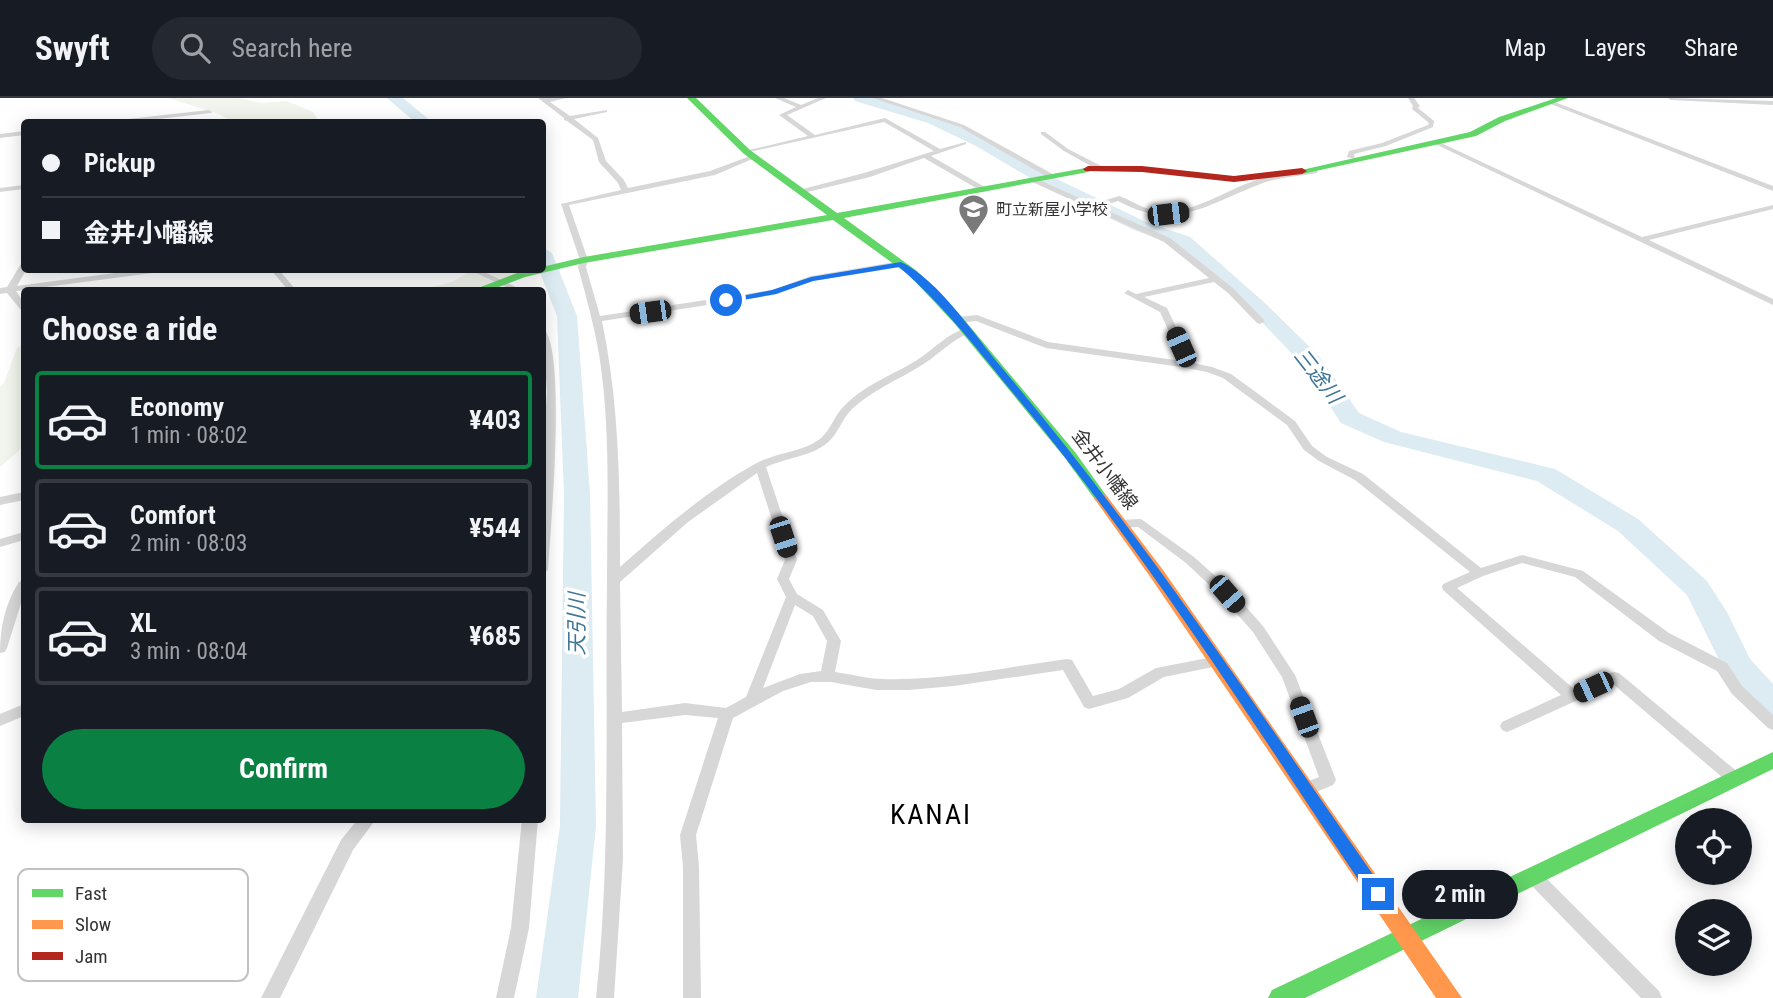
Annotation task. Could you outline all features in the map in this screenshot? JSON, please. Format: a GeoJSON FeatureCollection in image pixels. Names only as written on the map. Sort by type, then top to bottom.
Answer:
{"type":"FeatureCollection","features":[{"type":"Feature","properties":{"kind":"main road","name":"金井小幡線"},"geometry":{"type":"LineString","coordinates":[[691,98],[750,155],[901,264],[934,293],[962,326],[1070,455],[1218,662],[1450,998]]}},
{"type":"Feature","properties":{"kind":"main road"},"geometry":{"type":"LineString","coordinates":[[546,272],[584,260],[1103,169],[1142,169],[1234,179],[1301,171],[1473,134],[1502,119],[1557,100]]}},
{"type":"Feature","properties":{"kind":"main road"},"geometry":{"type":"LineString","coordinates":[[490,287],[503,282],[520,283],[543,273]]}},
{"type":"Feature","properties":{"kind":"main road"},"geometry":{"type":"LineString","coordinates":[[1280,998],[1773,760]]}},
{"type":"Feature","properties":{"kind":"street"},"geometry":{"type":"LineString","coordinates":[[543,99],[563,98]]}},
{"type":"Feature","properties":{"kind":"street"},"geometry":{"type":"LineString","coordinates":[[778,98],[799,106]]}},
{"type":"Feature","properties":{"kind":"street"},"geometry":{"type":"LineString","coordinates":[[814,137],[781,116],[799,106],[823,98]]}},
{"type":"Feature","properties":{"kind":"street"},"geometry":{"type":"LineString","coordinates":[[876,98],[962,126],[1054,177]]}},
{"type":"Feature","properties":{"kind":"street"},"geometry":{"type":"LineString","coordinates":[[1092,207],[1119,198],[1143,211],[1182,213],[1258,181],[1345,162],[1351,152],[1384,145],[1431,126],[1432,122],[1416,111],[1417,106],[1411,98]]}},
{"type":"Feature","properties":{"kind":"street"},"geometry":{"type":"LineString","coordinates":[[1671,98],[1773,105]]}},
{"type":"Feature","properties":{"kind":"street"},"geometry":{"type":"LineString","coordinates":[[543,99],[566,119],[596,139],[603,162],[621,182],[626,192]]}},
{"type":"Feature","properties":{"kind":"street"},"geometry":{"type":"LineString","coordinates":[[1557,100],[1773,189]]}},
{"type":"Feature","properties":{"kind":"street"},"geometry":{"type":"LineString","coordinates":[[566,119],[605,111]]}},
{"type":"Feature","properties":{"kind":"street"},"geometry":{"type":"LineString","coordinates":[[147,119],[209,112]]}},
{"type":"Feature","properties":{"kind":"street"},"geometry":{"type":"LineString","coordinates":[[605,998],[616,881],[611,414],[597,320],[582,267],[584,260],[565,204],[712,173],[750,155],[885,120],[939,151]]}},
{"type":"Feature","properties":{"kind":"street"},"geometry":{"type":"LineString","coordinates":[[0,136],[21,133]]}},
{"type":"Feature","properties":{"kind":"street"},"geometry":{"type":"LineString","coordinates":[[1042,133],[1066,150],[1103,169]]}},
{"type":"Feature","properties":{"kind":"street"},"geometry":{"type":"LineString","coordinates":[[1436,142],[1773,302]]}},
{"type":"Feature","properties":{"kind":"street"},"geometry":{"type":"LineString","coordinates":[[802,192],[964,143]]}},
{"type":"Feature","properties":{"kind":"street"},"geometry":{"type":"LineString","coordinates":[[925,156],[986,191]]}},
{"type":"Feature","properties":{"kind":"street"},"geometry":{"type":"LineString","coordinates":[[1034,181],[1167,240],[1217,279],[1260,321]]}},
{"type":"Feature","properties":{"kind":"street"},"geometry":{"type":"LineString","coordinates":[[1763,186],[1773,184]]}},
{"type":"Feature","properties":{"kind":"street"},"geometry":{"type":"LineString","coordinates":[[0,190],[21,187]]}},
{"type":"Feature","properties":{"kind":"street"},"geometry":{"type":"LineString","coordinates":[[1640,240],[1773,207]]}},
{"type":"Feature","properties":{"kind":"street"},"geometry":{"type":"LineString","coordinates":[[597,320],[774,292],[811,279],[901,264]]}},
{"type":"Feature","properties":{"kind":"street"},"geometry":{"type":"LineString","coordinates":[[21,270],[5,291],[21,305]]}},
{"type":"Feature","properties":{"kind":"street"},"geometry":{"type":"LineString","coordinates":[[33,287],[131,273]]}},
{"type":"Feature","properties":{"kind":"street"},"geometry":{"type":"LineString","coordinates":[[278,273],[289,287]]}},
{"type":"Feature","properties":{"kind":"street"},"geometry":{"type":"LineString","coordinates":[[481,273],[503,282]]}},
{"type":"Feature","properties":{"kind":"street"},"geometry":{"type":"LineString","coordinates":[[1189,365],[1164,310],[1132,295],[1217,279]]}},
{"type":"Feature","properties":{"kind":"street"},"geometry":{"type":"LineString","coordinates":[[613,581],[648,548],[737,479],[760,466],[812,448],[827,438],[845,411],[875,385],[921,362],[962,326],[977,318],[1046,345],[1209,369],[1245,387],[1291,423],[1308,448],[1323,459],[1359,477],[1479,573]]}},
{"type":"Feature","properties":{"kind":"street"},"geometry":{"type":"LineString","coordinates":[[546,342],[549,351],[546,428]]}},
{"type":"Feature","properties":{"kind":"street"},"geometry":{"type":"LineString","coordinates":[[760,466],[791,560],[783,579],[792,597],[818,613],[834,641],[827,678]]}},
{"type":"Feature","properties":{"kind":"street"},"geometry":{"type":"LineString","coordinates":[[0,501],[21,497]]}},
{"type":"Feature","properties":{"kind":"street"},"geometry":{"type":"LineString","coordinates":[[1120,524],[1141,523],[1190,559],[1227,594],[1258,629],[1288,675],[1328,780],[1306,789]]}},
{"type":"Feature","properties":{"kind":"street"},"geometry":{"type":"LineString","coordinates":[[0,543],[21,538]]}},
{"type":"Feature","properties":{"kind":"street"},"geometry":{"type":"LineString","coordinates":[[1572,696],[1448,587],[1479,573],[1522,559],[1579,573],[1647,626],[1722,667],[1737,690],[1773,724]]}},
{"type":"Feature","properties":{"kind":"street"},"geometry":{"type":"LineString","coordinates":[[0,648],[21,590]]}},
{"type":"Feature","properties":{"kind":"street"},"geometry":{"type":"LineString","coordinates":[[751,702],[792,597]]}},
{"type":"Feature","properties":{"kind":"street"},"geometry":{"type":"LineString","coordinates":[[615,719],[684,708],[703,708],[727,714],[778,688],[811,677],[882,685],[914,684],[1067,664],[1089,703],[1123,694],[1161,672],[1218,662]]}},
{"type":"Feature","properties":{"kind":"street"},"geometry":{"type":"LineString","coordinates":[[1507,726],[1614,677],[1735,779]]}},
{"type":"Feature","properties":{"kind":"street"},"geometry":{"type":"LineString","coordinates":[[0,720],[21,711]]}},
{"type":"Feature","properties":{"kind":"street"},"geometry":{"type":"LineString","coordinates":[[692,998],[691,867],[688,835],[727,714]]}},
{"type":"Feature","properties":{"kind":"street"},"geometry":{"type":"LineString","coordinates":[[270,998],[347,845],[365,823]]}},
{"type":"Feature","properties":{"kind":"street"},"geometry":{"type":"LineString","coordinates":[[505,998],[520,928],[530,823]]}},
{"type":"Feature","properties":{"kind":"street"},"geometry":{"type":"LineString","coordinates":[[1533,876],[1653,997],[1651,998]]}},
{"type":"Feature","properties":{"kind":"shaded area"},"geometry":{"type":"Polygon","coordinates":[[[168,98],[239,98],[262,103],[287,101],[313,112],[317,119],[227,119],[168,98]]]}},
{"type":"Feature","properties":{"kind":"shaded area"},"geometry":{"type":"Polygon","coordinates":[[[467,273],[519,273],[482,287],[433,287],[454,281],[467,273]]]}},
{"type":"Feature","properties":{"kind":"shaded area"},"geometry":{"type":"Polygon","coordinates":[[[21,346],[21,449],[0,467],[0,387],[17,348],[21,346]]]}},
{"type":"Feature","properties":{"kind":"waterway","name":"天引川"},"geometry":{"type":"LineString","coordinates":[[394,98],[420,119]]}},
{"type":"Feature","properties":{"kind":"waterway","name":"三途川"},"geometry":{"type":"LineString","coordinates":[[860,98],[933,120],[982,143],[1055,185],[1140,226],[1183,241],[1259,308],[1311,361],[1350,418],[1393,437],[1546,475],[1628,525],[1697,588],[1713,614],[1738,667],[1773,706]]}},
{"type":"Feature","properties":{"kind":"waterway","name":"天引川"},"geometry":{"type":"LineString","coordinates":[[546,263],[567,316],[577,494],[578,826],[557,998]]}},
{"type":"Feature","properties":{"kind":"traffic: fast"},"geometry":{"type":"LineString","coordinates":[[691,98],[747,152],[913,273],[958,320],[1070,455],[1101,498]]}},
{"type":"Feature","properties":{"kind":"traffic: fast"},"geometry":{"type":"LineString","coordinates":[[1302,171],[1473,134],[1502,119],[1564,98]]}},
{"type":"Feature","properties":{"kind":"traffic: fast"},"geometry":{"type":"LineString","coordinates":[[546,269],[584,260],[986,190],[1088,169]]}},
{"type":"Feature","properties":{"kind":"traffic: fast"},"geometry":{"type":"LineString","coordinates":[[490,287],[529,273]]}},
{"type":"Feature","properties":{"kind":"traffic: fast"},"geometry":{"type":"LineString","coordinates":[[1280,998],[1773,760]]}},
{"type":"Feature","properties":{"kind":"traffic: slow"},"geometry":{"type":"LineString","coordinates":[[1101,498],[1157,574],[1450,998]]}},
{"type":"Feature","properties":{"kind":"traffic: jam"},"geometry":{"type":"LineString","coordinates":[[1088,169],[1142,169],[1234,179],[1302,171]]}},
{"type":"Feature","properties":{"kind":"place","name":"町立新屋小学校"},"geometry":{"type":"Point","coordinates":[973,236]}},
{"type":"Feature","properties":{"kind":"district","name":"KANAI"},"geometry":{"type":"Point","coordinates":[931,814]}},
{"type":"Feature","properties":{"kind":"route"},"geometry":{"type":"LineString","coordinates":[[726,300],[774,292],[811,279],[901,264],[934,293],[1070,455],[1172,596],[1378,894]]}}]}
